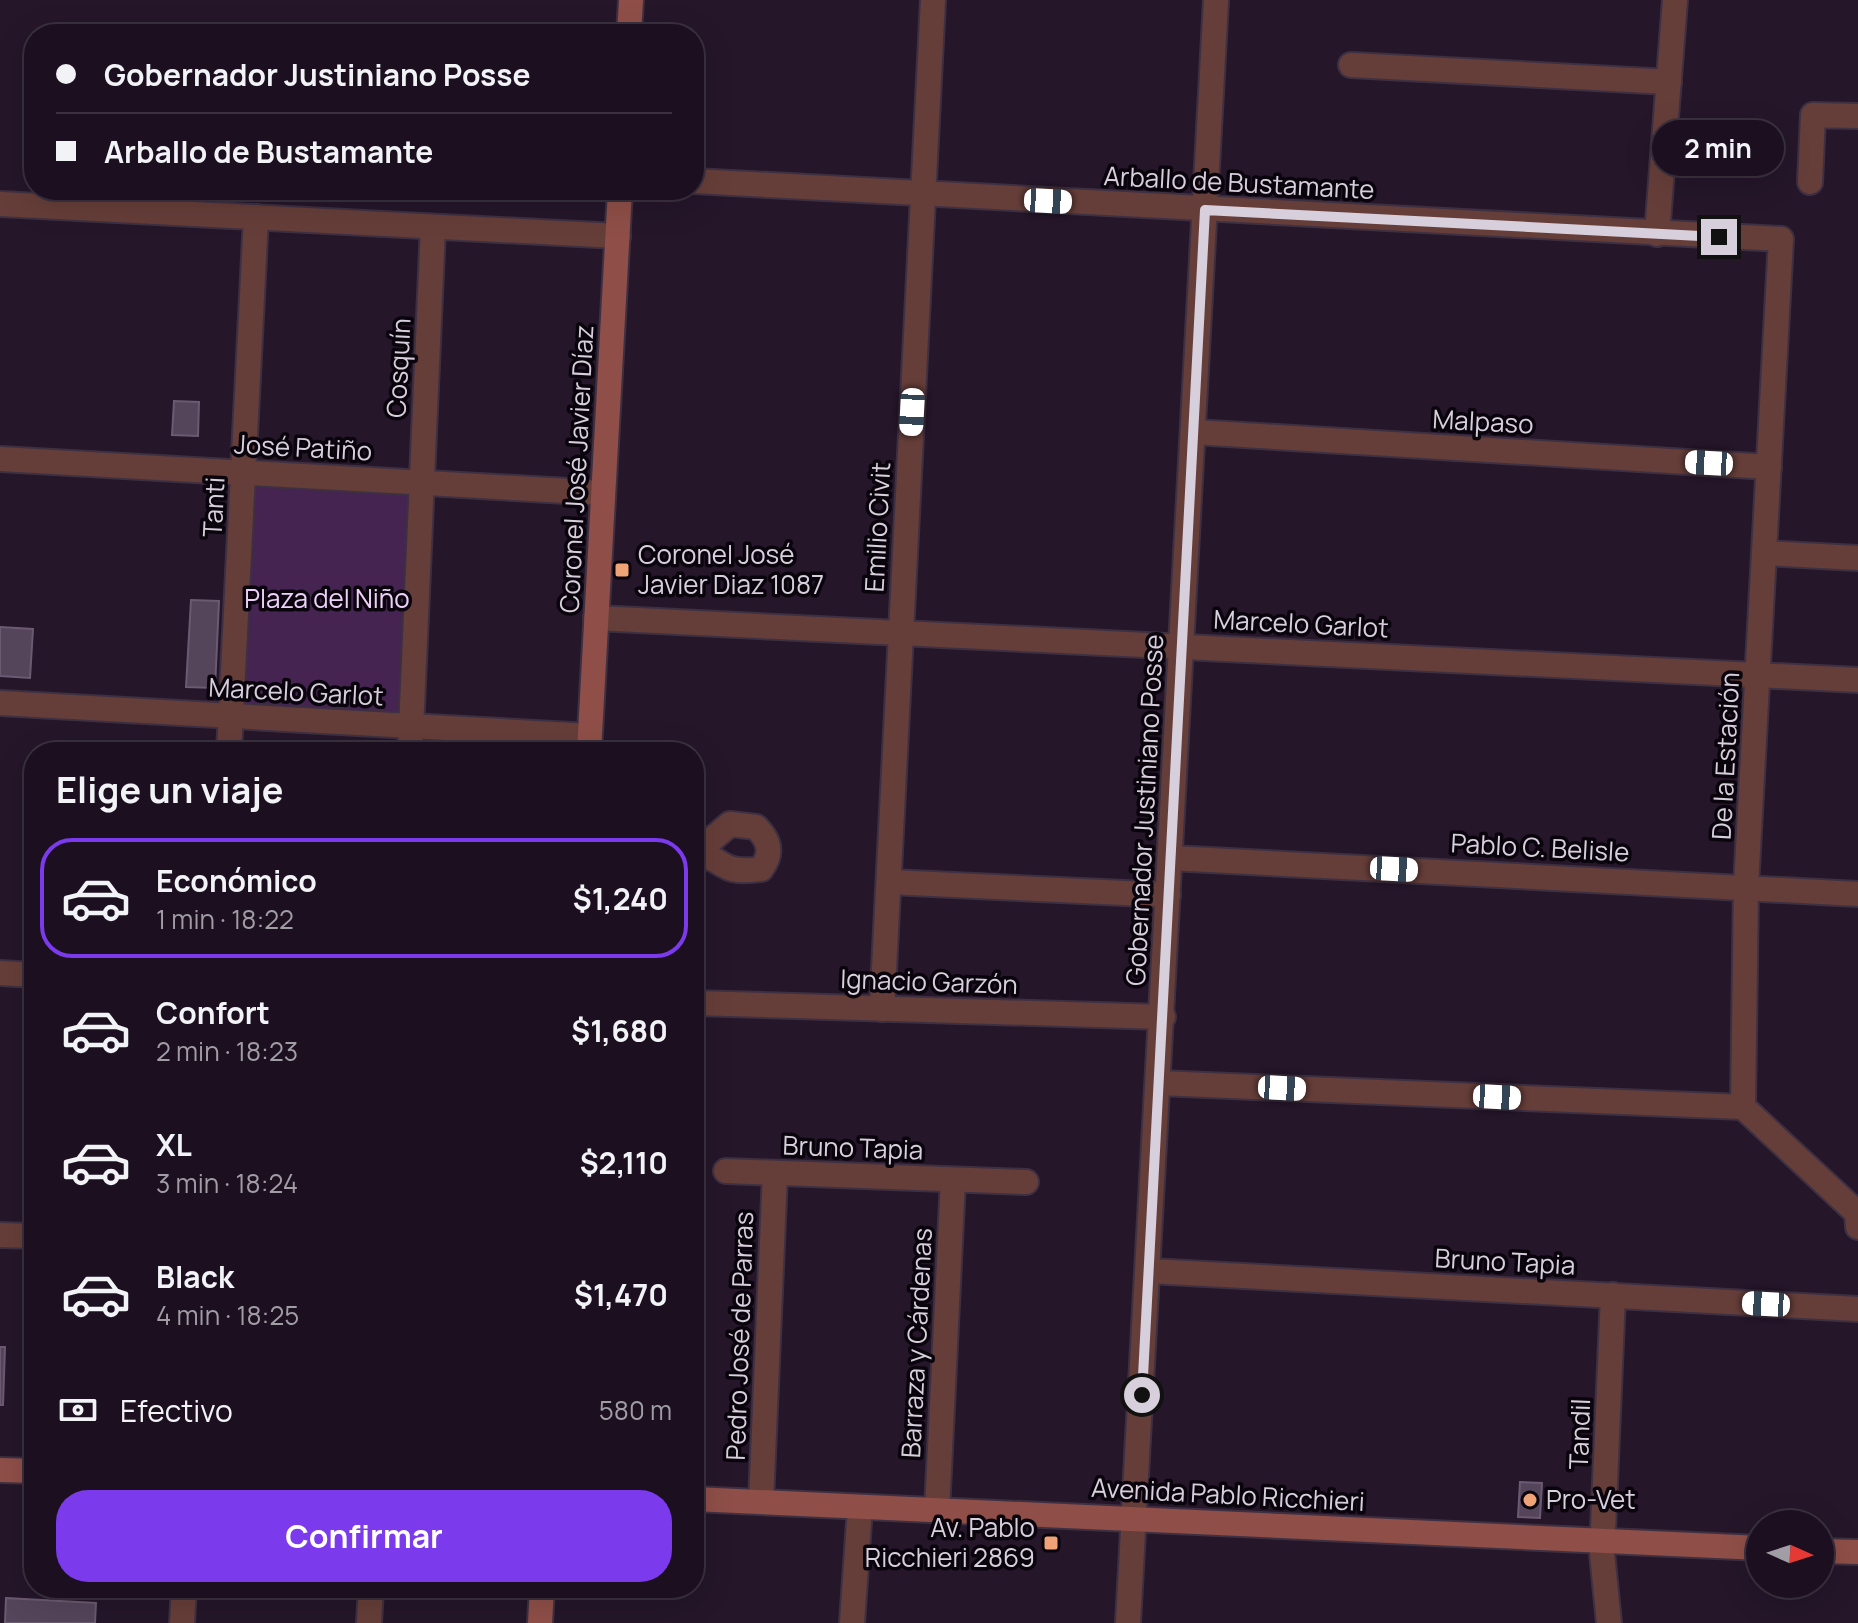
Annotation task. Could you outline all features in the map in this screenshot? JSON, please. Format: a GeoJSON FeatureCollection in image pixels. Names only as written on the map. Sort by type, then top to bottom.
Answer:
{"type":"FeatureCollection","features":[{"type":"Feature","properties":{"kind":"main road"},"geometry":{"type":"LineString","coordinates":[[630,24],[631,0]]}},
{"type":"Feature","properties":{"kind":"main road","name":"Coronel José Javier Díaz"},"geometry":{"type":"LineString","coordinates":[[589,742],[620,200]]}},
{"type":"Feature","properties":{"kind":"main road"},"geometry":{"type":"LineString","coordinates":[[0,1470],[24,1471]]}},
{"type":"Feature","properties":{"kind":"main road"},"geometry":{"type":"LineString","coordinates":[[0,1484],[24,1485]]}},
{"type":"Feature","properties":{"kind":"main road","name":"Avenida Pablo Ricchieri"},"geometry":{"type":"LineString","coordinates":[[704,1499],[937,1510],[1136,1526]]}},
{"type":"Feature","properties":{"kind":"main road","name":"Avenida Pablo Ricchieri"},"geometry":{"type":"LineString","coordinates":[[704,1515],[859,1522],[1136,1526],[1603,1546],[1746,1548]]}},
{"type":"Feature","properties":{"kind":"main road","name":"Avenida Pablo Ricchieri"},"geometry":{"type":"LineString","coordinates":[[1603,1546],[1746,1559]]}},
{"type":"Feature","properties":{"kind":"main road"},"geometry":{"type":"LineString","coordinates":[[1834,1551],[1858,1552]]}},
{"type":"Feature","properties":{"kind":"main road"},"geometry":{"type":"LineString","coordinates":[[1834,1563],[1858,1564]]}},
{"type":"Feature","properties":{"kind":"main road"},"geometry":{"type":"LineString","coordinates":[[540,1623],[541,1598]]}},
{"type":"Feature","properties":{"kind":"street","name":"Emilio Civit"},"geometry":{"type":"LineString","coordinates":[[882,1009],[933,0]]}},
{"type":"Feature","properties":{"kind":"street","name":"Gobernador Justiniano Posse"},"geometry":{"type":"LineString","coordinates":[[1128,1623],[1136,1526],[1216,0]]}},
{"type":"Feature","properties":{"kind":"street"},"geometry":{"type":"LineString","coordinates":[[1657,234],[1675,0]]}},
{"type":"Feature","properties":{"kind":"street"},"geometry":{"type":"LineString","coordinates":[[1351,65],[1669,82]]}},
{"type":"Feature","properties":{"kind":"street"},"geometry":{"type":"LineString","coordinates":[[1810,182],[1813,115],[1858,116]]}},
{"type":"Feature","properties":{"kind":"street","name":"Arballo de Bustamante"},"geometry":{"type":"LineString","coordinates":[[704,182],[1781,239]]}},
{"type":"Feature","properties":{"kind":"street"},"geometry":{"type":"LineString","coordinates":[[0,204],[618,236]]}},
{"type":"Feature","properties":{"kind":"street","name":"Tanti"},"geometry":{"type":"LineString","coordinates":[[230,742],[256,217]]}},
{"type":"Feature","properties":{"kind":"street","name":"Cosquín"},"geometry":{"type":"LineString","coordinates":[[410,742],[433,227]]}},
{"type":"Feature","properties":{"kind":"street","name":"De la Estación"},"geometry":{"type":"LineString","coordinates":[[1743,1107],[1746,886],[1781,239]]}},
{"type":"Feature","properties":{"kind":"street","name":"Malpaso"},"geometry":{"type":"LineString","coordinates":[[1194,432],[1769,467]]}},
{"type":"Feature","properties":{"kind":"street","name":"José Patiño"},"geometry":{"type":"LineString","coordinates":[[0,459],[603,493]]}},
{"type":"Feature","properties":{"kind":"street"},"geometry":{"type":"LineString","coordinates":[[1765,553],[1858,558]]}},
{"type":"Feature","properties":{"kind":"street","name":"Marcelo Garlot"},"geometry":{"type":"LineString","coordinates":[[596,618],[901,630],[1858,680]]}},
{"type":"Feature","properties":{"kind":"street","name":"Marcelo Garlot"},"geometry":{"type":"LineString","coordinates":[[0,703],[411,726],[569,742]]}},
{"type":"Feature","properties":{"kind":"street","name":"Pablo C. Belisle"},"geometry":{"type":"LineString","coordinates":[[1171,858],[1858,894]]}},
{"type":"Feature","properties":{"kind":"street"},"geometry":{"type":"LineString","coordinates":[[890,882],[1168,895]]}},
{"type":"Feature","properties":{"kind":"street"},"geometry":{"type":"LineString","coordinates":[[0,973],[24,974]]}},
{"type":"Feature","properties":{"kind":"street","name":"Ignacio Garzón"},"geometry":{"type":"LineString","coordinates":[[704,1003],[1163,1017]]}},
{"type":"Feature","properties":{"kind":"street"},"geometry":{"type":"LineString","coordinates":[[1159,1083],[1743,1107],[1858,1218]]}},
{"type":"Feature","properties":{"kind":"street","name":"Bruno Tapia"},"geometry":{"type":"LineString","coordinates":[[726,1171],[1026,1182]]}},
{"type":"Feature","properties":{"kind":"street","name":"Pedro José de Parras"},"geometry":{"type":"LineString","coordinates":[[761,1502],[775,1173]]}},
{"type":"Feature","properties":{"kind":"street","name":"Barraza y Cárdenas"},"geometry":{"type":"LineString","coordinates":[[937,1510],[953,1180]]}},
{"type":"Feature","properties":{"kind":"street"},"geometry":{"type":"LineString","coordinates":[[0,1235],[24,1236]]}},
{"type":"Feature","properties":{"kind":"street","name":"Bruno Tapia"},"geometry":{"type":"LineString","coordinates":[[1149,1271],[1858,1309]]}},
{"type":"Feature","properties":{"kind":"street","name":"Tandil"},"geometry":{"type":"LineString","coordinates":[[1609,1623],[1603,1546],[1613,1295]]}},
{"type":"Feature","properties":{"kind":"street"},"geometry":{"type":"LineString","coordinates":[[852,1623],[859,1522]]}},
{"type":"Feature","properties":{"kind":"street"},"geometry":{"type":"LineString","coordinates":[[182,1623],[183,1598]]}},
{"type":"Feature","properties":{"kind":"street"},"geometry":{"type":"LineString","coordinates":[[369,1623],[370,1598]]}},
{"type":"Feature","properties":{"kind":"green space","name":"Plaza del Niño"},"geometry":{"type":"Polygon","coordinates":[[[244,473],[422,483],[411,726],[231,716],[244,473]]]}},
{"type":"Feature","properties":{"kind":"building"},"geometry":{"type":"Polygon","coordinates":[[[174,401],[199,402],[198,436],[172,435],[174,401]]]}},
{"type":"Feature","properties":{"kind":"building"},"geometry":{"type":"Polygon","coordinates":[[[191,600],[219,601],[215,688],[186,687],[191,600]]]}},
{"type":"Feature","properties":{"kind":"building"},"geometry":{"type":"Polygon","coordinates":[[[0,627],[33,629],[30,678],[0,676],[0,627]]]}},
{"type":"Feature","properties":{"kind":"building"},"geometry":{"type":"Polygon","coordinates":[[[0,1347],[5,1347],[3,1405],[0,1405],[0,1347]]]}},
{"type":"Feature","properties":{"kind":"building","name":"Pro-Vet"},"geometry":{"type":"Polygon","coordinates":[[[1520,1482],[1542,1483],[1540,1518],[1518,1517],[1520,1482]]]}},
{"type":"Feature","properties":{"kind":"building"},"geometry":{"type":"Polygon","coordinates":[[[6,1598],[96,1603],[95,1623],[5,1623],[6,1598]]]}},
{"type":"Feature","properties":{"kind":"place","name":"Coronel José Javier Diaz 1087"},"geometry":{"type":"Point","coordinates":[622,570]}},
{"type":"Feature","properties":{"kind":"place","name":"Pro-Vet"},"geometry":{"type":"Point","coordinates":[1530,1500]}},
{"type":"Feature","properties":{"kind":"place","name":"Av. Pablo Ricchieri 2869"},"geometry":{"type":"Point","coordinates":[1051,1543]}},
{"type":"Feature","properties":{"kind":"route"},"geometry":{"type":"LineString","coordinates":[[1142,1395],[1205,210],[1719,237]]}}]}
